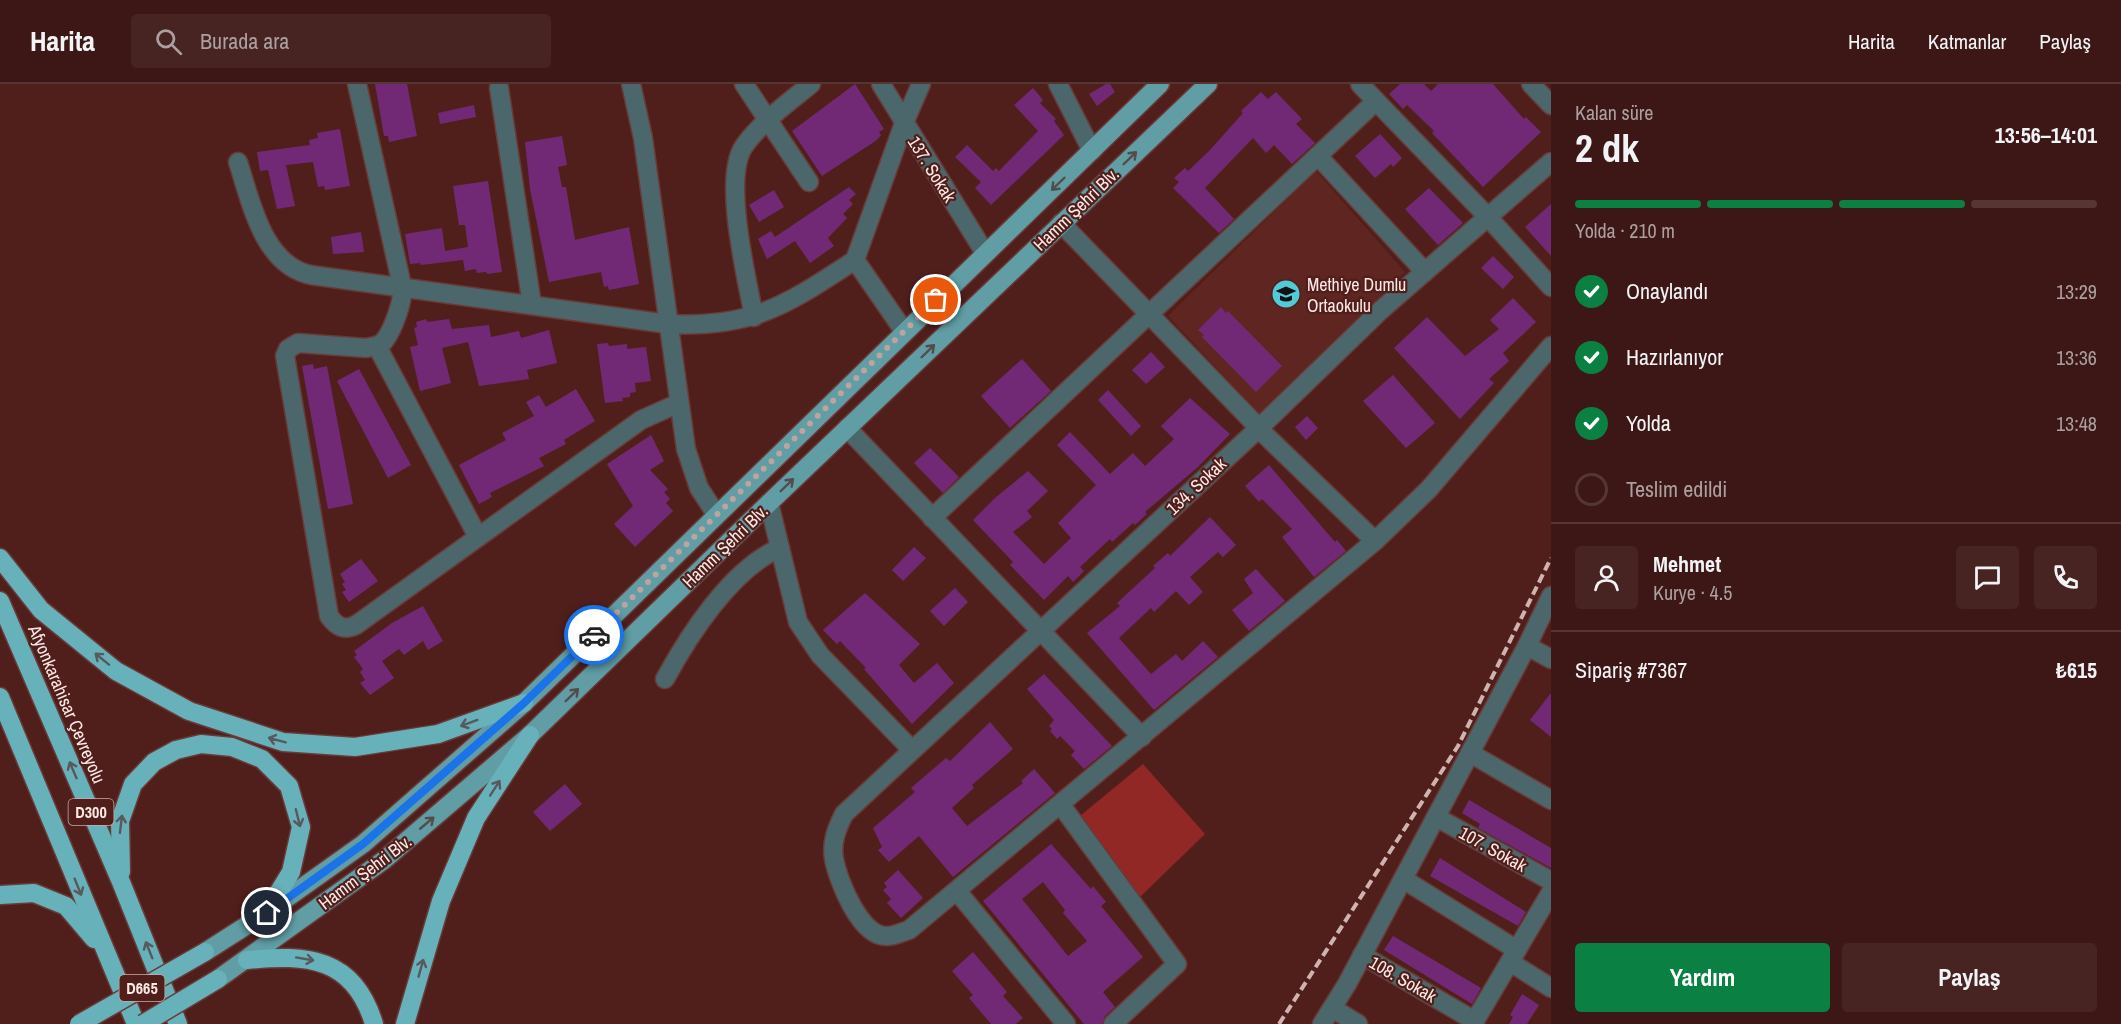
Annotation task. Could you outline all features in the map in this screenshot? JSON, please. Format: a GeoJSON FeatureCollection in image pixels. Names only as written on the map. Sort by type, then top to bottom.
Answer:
{"type":"FeatureCollection","features":[{"type":"Feature","properties":{"kind":"highway"},"geometry":{"type":"LineString","coordinates":[[0,558],[41,610],[116,671],[189,711],[284,742],[356,747],[438,734],[524,703]]}},
{"type":"Feature","properties":{"kind":"highway","name":"Afyonkarahisar Çevreyolu"},"geometry":{"type":"LineString","coordinates":[[0,601],[121,882],[178,1024]]}},
{"type":"Feature","properties":{"kind":"highway","name":"D300"},"geometry":{"type":"LineString","coordinates":[[0,697],[136,1024]]}},
{"type":"Feature","properties":{"kind":"highway"},"geometry":{"type":"LineString","coordinates":[[405,1024],[441,901],[476,818],[530,735]]}},
{"type":"Feature","properties":{"kind":"highway"},"geometry":{"type":"LineString","coordinates":[[121,882],[120,821],[133,784],[154,762],[176,750],[201,744],[231,747],[262,759],[290,786],[301,827],[291,872],[267,913]]}},
{"type":"Feature","properties":{"kind":"highway"},"geometry":{"type":"LineString","coordinates":[[0,895],[34,893],[66,906],[105,952]]}},
{"type":"Feature","properties":{"kind":"highway","name":"D665"},"geometry":{"type":"LineString","coordinates":[[78,1024],[205,952]]}},
{"type":"Feature","properties":{"kind":"highway"},"geometry":{"type":"LineString","coordinates":[[247,960],[287,956],[311,959],[332,966],[351,983],[368,1005],[374,1024]]}},
{"type":"Feature","properties":{"kind":"highway","name":"D665"},"geometry":{"type":"LineString","coordinates":[[143,1024],[218,979]]}},
{"type":"Feature","properties":{"kind":"main road","name":"Hamm Şehri Blv."},"geometry":{"type":"LineString","coordinates":[[205,952],[267,913],[363,844],[524,703],[903,331],[1160,84]]}},
{"type":"Feature","properties":{"kind":"main road","name":"Hamm Şehri Blv."},"geometry":{"type":"LineString","coordinates":[[218,979],[384,860],[530,735],[847,428],[1208,84]]}},
{"type":"Feature","properties":{"kind":"street"},"geometry":{"type":"LineString","coordinates":[[357,84],[402,286],[402,302],[384,341],[376,346],[366,348],[298,343],[291,346],[285,356],[329,616],[340,627],[356,625],[642,420],[679,403]]}},
{"type":"Feature","properties":{"kind":"street"},"geometry":{"type":"LineString","coordinates":[[632,84],[643,138],[679,403],[690,463],[704,497],[716,514]]}},
{"type":"Feature","properties":{"kind":"street"},"geometry":{"type":"LineString","coordinates":[[744,84],[809,182]]}},
{"type":"Feature","properties":{"kind":"street"},"geometry":{"type":"LineString","coordinates":[[754,317],[735,194],[736,170],[743,148],[767,120],[811,84]]}},
{"type":"Feature","properties":{"kind":"street","name":"137. Sokak"},"geometry":{"type":"LineString","coordinates":[[881,84],[985,253]]}},
{"type":"Feature","properties":{"kind":"street"},"geometry":{"type":"LineString","coordinates":[[237,162],[255,213],[274,251],[286,266],[311,275],[668,324],[701,326],[754,317],[787,304],[855,260],[904,123],[921,84]]}},
{"type":"Feature","properties":{"kind":"street"},"geometry":{"type":"LineString","coordinates":[[1058,84],[1092,151]]}},
{"type":"Feature","properties":{"kind":"street"},"geometry":{"type":"LineString","coordinates":[[1531,84],[1551,105]]}},
{"type":"Feature","properties":{"kind":"street"},"geometry":{"type":"LineString","coordinates":[[499,88],[532,305]]}},
{"type":"Feature","properties":{"kind":"street"},"geometry":{"type":"LineString","coordinates":[[932,518],[1318,156],[1370,90],[1551,287]]}},
{"type":"Feature","properties":{"kind":"street"},"geometry":{"type":"LineString","coordinates":[[1318,156],[1425,272]]}},
{"type":"Feature","properties":{"kind":"street","name":"134. Sokak"},"geometry":{"type":"LineString","coordinates":[[957,891],[909,930],[885,937],[872,931],[856,916],[841,884],[834,858],[835,832],[844,814],[1425,272],[1551,162]]}},
{"type":"Feature","properties":{"kind":"street"},"geometry":{"type":"LineString","coordinates":[[1061,223],[1259,428],[1375,541]]}},
{"type":"Feature","properties":{"kind":"street"},"geometry":{"type":"LineString","coordinates":[[855,260],[903,331]]}},
{"type":"Feature","properties":{"kind":"street"},"geometry":{"type":"LineString","coordinates":[[1066,1024],[957,891],[1375,541],[1429,489],[1551,345]]}},
{"type":"Feature","properties":{"kind":"street"},"geometry":{"type":"LineString","coordinates":[[376,346],[478,537]]}},
{"type":"Feature","properties":{"kind":"street"},"geometry":{"type":"LineString","coordinates":[[847,428],[1142,737]]}},
{"type":"Feature","properties":{"kind":"street"},"geometry":{"type":"LineString","coordinates":[[769,503],[798,622],[820,655],[912,750]]}},
{"type":"Feature","properties":{"kind":"street"},"geometry":{"type":"LineString","coordinates":[[665,679],[683,645],[722,596],[754,562],[780,548]]}},
{"type":"Feature","properties":{"kind":"street"},"geometry":{"type":"LineString","coordinates":[[1322,1024],[1403,879],[1527,646],[1551,596]]}},
{"type":"Feature","properties":{"kind":"street"},"geometry":{"type":"LineString","coordinates":[[1527,646],[1551,659]]}},
{"type":"Feature","properties":{"kind":"street"},"geometry":{"type":"LineString","coordinates":[[1470,753],[1551,800]]}},
{"type":"Feature","properties":{"kind":"street"},"geometry":{"type":"LineString","coordinates":[[1060,805],[1177,964],[1113,1024]]}},
{"type":"Feature","properties":{"kind":"street","name":"107. Sokak"},"geometry":{"type":"LineString","coordinates":[[1436,817],[1551,881]]}},
{"type":"Feature","properties":{"kind":"street"},"geometry":{"type":"LineString","coordinates":[[1403,879],[1514,956],[1551,988]]}},
{"type":"Feature","properties":{"kind":"street"},"geometry":{"type":"LineString","coordinates":[[1474,1022],[1551,892]]}},
{"type":"Feature","properties":{"kind":"street","name":"108. Sokak"},"geometry":{"type":"LineString","coordinates":[[1362,955],[1474,1022]]}},
{"type":"Feature","properties":{"kind":"street"},"geometry":{"type":"LineString","coordinates":[[1332,1008],[1358,1024]]}},
{"type":"Feature","properties":{"kind":"shaded area","name":"Methiye Dumlu Ortaokulu"},"geometry":{"type":"Polygon","coordinates":[[[1316,171],[1405,272],[1259,414],[1168,316],[1316,171]]]}},
{"type":"Feature","properties":{"kind":"shaded area"},"geometry":{"type":"Polygon","coordinates":[[[1143,764],[1205,834],[1140,897],[1080,816],[1143,764]]]}},
{"type":"Feature","properties":{"kind":"building"},"geometry":{"type":"Polygon","coordinates":[[[375,84],[407,84],[417,136],[389,142],[388,136],[384,136],[375,84]]]}},
{"type":"Feature","properties":{"kind":"building"},"geometry":{"type":"Polygon","coordinates":[[[855,84],[884,129],[879,132],[881,135],[877,140],[822,176],[792,131],[855,84]]]}},
{"type":"Feature","properties":{"kind":"building"},"geometry":{"type":"Polygon","coordinates":[[[1110,84],[1115,92],[1097,106],[1089,94],[1110,84]]]}},
{"type":"Feature","properties":{"kind":"building"},"geometry":{"type":"Polygon","coordinates":[[[1400,84],[1424,84],[1431,91],[1438,84],[1493,84],[1524,119],[1526,117],[1541,132],[1483,187],[1432,133],[1434,131],[1407,105],[1403,109],[1389,94],[1400,84]]]}},
{"type":"Feature","properties":{"kind":"building"},"geometry":{"type":"Polygon","coordinates":[[[1033,88],[1043,100],[1040,103],[1056,119],[1054,121],[1064,135],[991,205],[975,188],[981,182],[955,157],[967,145],[993,171],[996,168],[999,171],[1038,131],[1014,105],[1033,88]]]}},
{"type":"Feature","properties":{"kind":"building"},"geometry":{"type":"Polygon","coordinates":[[[1261,92],[1268,99],[1276,92],[1302,119],[1296,124],[1315,143],[1292,164],[1274,145],[1266,153],[1253,138],[1205,188],[1234,219],[1219,233],[1173,188],[1179,182],[1174,178],[1185,168],[1188,171],[1209,151],[1243,113],[1241,111],[1261,92]]]}},
{"type":"Feature","properties":{"kind":"building"},"geometry":{"type":"Polygon","coordinates":[[[474,105],[476,117],[440,124],[438,113],[474,105]]]}},
{"type":"Feature","properties":{"kind":"building"},"geometry":{"type":"Polygon","coordinates":[[[340,129],[350,186],[325,190],[324,186],[318,187],[313,162],[286,165],[295,206],[277,209],[268,170],[260,171],[257,152],[310,145],[309,140],[318,138],[317,133],[340,129]]]}},
{"type":"Feature","properties":{"kind":"building"},"geometry":{"type":"Polygon","coordinates":[[[1380,134],[1402,158],[1393,167],[1391,164],[1375,178],[1355,156],[1380,134]]]}},
{"type":"Feature","properties":{"kind":"building"},"geometry":{"type":"Polygon","coordinates":[[[562,136],[567,165],[558,167],[562,187],[566,187],[575,240],[629,227],[639,284],[609,290],[608,286],[604,287],[601,272],[549,282],[530,189],[525,142],[562,136]]]}},
{"type":"Feature","properties":{"kind":"building"},"geometry":{"type":"Polygon","coordinates":[[[488,181],[502,272],[487,274],[486,272],[477,273],[476,269],[465,271],[463,260],[421,265],[420,263],[410,264],[405,234],[442,228],[445,251],[468,247],[465,225],[459,225],[453,186],[488,181]]]}},
{"type":"Feature","properties":{"kind":"building"},"geometry":{"type":"Polygon","coordinates":[[[849,187],[856,194],[849,200],[853,204],[843,214],[847,218],[828,238],[834,246],[810,263],[795,241],[767,259],[758,239],[771,231],[775,237],[849,187]]]}},
{"type":"Feature","properties":{"kind":"building"},"geometry":{"type":"Polygon","coordinates":[[[1429,188],[1463,223],[1438,245],[1405,209],[1429,188]]]}},
{"type":"Feature","properties":{"kind":"building"},"geometry":{"type":"Polygon","coordinates":[[[774,190],[784,207],[759,222],[749,205],[774,190]]]}},
{"type":"Feature","properties":{"kind":"building"},"geometry":{"type":"Polygon","coordinates":[[[1551,204],[1551,256],[1525,227],[1551,204]]]}},
{"type":"Feature","properties":{"kind":"building"},"geometry":{"type":"Polygon","coordinates":[[[361,232],[364,252],[333,254],[331,237],[361,232]]]}},
{"type":"Feature","properties":{"kind":"building"},"geometry":{"type":"Polygon","coordinates":[[[1493,256],[1514,277],[1503,289],[1481,268],[1493,256]]]}},
{"type":"Feature","properties":{"kind":"building"},"geometry":{"type":"Polygon","coordinates":[[[1513,298],[1536,322],[1503,353],[1509,361],[1489,379],[1494,383],[1460,419],[1394,348],[1427,317],[1465,356],[1499,329],[1490,320],[1513,298]]]}},
{"type":"Feature","properties":{"kind":"building"},"geometry":{"type":"Polygon","coordinates":[[[1221,307],[1226,313],[1228,311],[1282,366],[1256,392],[1202,337],[1204,335],[1198,330],[1221,307]]]}},
{"type":"Feature","properties":{"kind":"building"},"geometry":{"type":"Polygon","coordinates":[[[426,319],[427,322],[449,319],[452,329],[489,325],[491,337],[519,331],[521,338],[549,330],[557,363],[527,370],[529,379],[479,386],[468,342],[442,348],[451,383],[420,391],[410,347],[418,345],[414,328],[417,327],[416,322],[426,319]]]}},
{"type":"Feature","properties":{"kind":"building"},"geometry":{"type":"Polygon","coordinates":[[[608,343],[609,346],[627,344],[627,349],[646,347],[651,381],[635,383],[636,392],[630,393],[630,397],[622,398],[623,401],[605,403],[597,344],[608,343]]]}},
{"type":"Feature","properties":{"kind":"building"},"geometry":{"type":"Polygon","coordinates":[[[1151,352],[1165,367],[1146,384],[1132,370],[1151,352]]]}},
{"type":"Feature","properties":{"kind":"building"},"geometry":{"type":"Polygon","coordinates":[[[1022,359],[1051,391],[1010,428],[981,396],[1022,359]]]}},
{"type":"Feature","properties":{"kind":"building"},"geometry":{"type":"Polygon","coordinates":[[[313,364],[314,369],[327,366],[353,504],[328,509],[302,366],[313,364]]]}},
{"type":"Feature","properties":{"kind":"building"},"geometry":{"type":"Polygon","coordinates":[[[359,369],[411,465],[388,478],[337,381],[359,369]]]}},
{"type":"Feature","properties":{"kind":"building"},"geometry":{"type":"Polygon","coordinates":[[[1393,375],[1435,423],[1406,448],[1363,401],[1393,375]]]}},
{"type":"Feature","properties":{"kind":"building"},"geometry":{"type":"Polygon","coordinates":[[[576,389],[595,421],[564,440],[566,444],[539,458],[544,466],[490,493],[492,497],[479,504],[459,465],[506,440],[502,433],[534,416],[526,402],[539,395],[546,407],[576,389]]]}},
{"type":"Feature","properties":{"kind":"building"},"geometry":{"type":"Polygon","coordinates":[[[1108,390],[1141,426],[1131,436],[1098,400],[1108,390]]]}},
{"type":"Feature","properties":{"kind":"building"},"geometry":{"type":"Polygon","coordinates":[[[1190,398],[1230,434],[1198,467],[1145,512],[1147,514],[1135,525],[1133,523],[1112,542],[1110,539],[1080,567],[1084,571],[1073,582],[1068,576],[1044,600],[1010,565],[1013,562],[973,520],[1028,471],[1048,491],[1027,511],[1032,517],[1013,532],[1044,564],[1071,538],[1058,523],[1096,485],[1057,445],[1070,432],[1110,474],[1133,453],[1145,466],[1174,439],[1161,426],[1190,398]]]}},
{"type":"Feature","properties":{"kind":"building"},"geometry":{"type":"Polygon","coordinates":[[[1307,416],[1318,428],[1306,440],[1295,427],[1307,416]]]}},
{"type":"Feature","properties":{"kind":"building"},"geometry":{"type":"Polygon","coordinates":[[[651,435],[664,461],[650,470],[668,489],[664,492],[670,499],[666,503],[673,511],[635,547],[614,524],[633,506],[607,464],[651,435]]]}},
{"type":"Feature","properties":{"kind":"building"},"geometry":{"type":"Polygon","coordinates":[[[930,448],[959,477],[943,493],[914,463],[930,448]]]}},
{"type":"Feature","properties":{"kind":"building"},"geometry":{"type":"Polygon","coordinates":[[[1269,465],[1335,542],[1337,540],[1346,551],[1314,577],[1282,537],[1292,529],[1262,499],[1259,502],[1245,486],[1269,465]]]}},
{"type":"Feature","properties":{"kind":"building"},"geometry":{"type":"Polygon","coordinates":[[[1210,517],[1236,545],[1223,557],[1218,552],[1190,577],[1203,592],[1189,605],[1176,591],[1154,612],[1151,608],[1119,638],[1151,674],[1176,654],[1182,661],[1203,641],[1218,657],[1154,710],[1087,633],[1120,606],[1117,603],[1155,568],[1153,566],[1168,553],[1170,556],[1210,517]]]}},
{"type":"Feature","properties":{"kind":"building"},"geometry":{"type":"Polygon","coordinates":[[[914,547],[926,558],[903,581],[892,570],[914,547]]]}},
{"type":"Feature","properties":{"kind":"building"},"geometry":{"type":"Polygon","coordinates":[[[361,559],[378,581],[349,602],[342,592],[346,590],[342,584],[345,582],[340,574],[361,559]]]}},
{"type":"Feature","properties":{"kind":"building"},"geometry":{"type":"Polygon","coordinates":[[[1256,569],[1285,601],[1249,631],[1232,610],[1253,593],[1244,579],[1256,569]]]}},
{"type":"Feature","properties":{"kind":"building"},"geometry":{"type":"Polygon","coordinates":[[[955,588],[968,602],[944,626],[930,611],[955,588]]]}},
{"type":"Feature","properties":{"kind":"building"},"geometry":{"type":"Polygon","coordinates":[[[865,593],[920,644],[899,665],[914,683],[937,663],[954,683],[912,724],[864,669],[866,668],[840,641],[837,644],[823,630],[865,593]]]}},
{"type":"Feature","properties":{"kind":"building"},"geometry":{"type":"Polygon","coordinates":[[[423,606],[443,641],[428,650],[423,641],[404,655],[399,649],[382,661],[394,678],[370,695],[360,683],[365,680],[360,672],[363,669],[354,657],[357,655],[354,651],[392,623],[423,606]]]}},
{"type":"Feature","properties":{"kind":"building"},"geometry":{"type":"Polygon","coordinates":[[[1044,674],[1112,746],[1084,769],[1071,755],[1075,751],[1060,736],[1057,739],[1050,731],[1052,729],[1049,726],[1054,720],[1027,689],[1044,674]]]}},
{"type":"Feature","properties":{"kind":"building"},"geometry":{"type":"Polygon","coordinates":[[[1551,693],[1551,737],[1530,720],[1551,693]]]}},
{"type":"Feature","properties":{"kind":"building"},"geometry":{"type":"Polygon","coordinates":[[[990,722],[1013,749],[972,785],[974,788],[952,808],[967,826],[1023,783],[1021,781],[1034,769],[1055,793],[953,877],[919,836],[889,862],[878,850],[882,847],[873,828],[915,792],[911,788],[946,758],[950,761],[990,722]]]}},
{"type":"Feature","properties":{"kind":"building"},"geometry":{"type":"Polygon","coordinates":[[[565,784],[582,804],[550,831],[533,812],[565,784]]]}},
{"type":"Feature","properties":{"kind":"building"},"geometry":{"type":"Polygon","coordinates":[[[1469,800],[1551,848],[1551,868],[1478,828],[1480,824],[1462,813],[1469,800]]]}},
{"type":"Feature","properties":{"kind":"building"},"geometry":{"type":"Polygon","coordinates":[[[1051,844],[1091,889],[1093,886],[1106,902],[1101,906],[1143,957],[1103,992],[1115,1007],[1105,1016],[1102,1024],[1084,1024],[983,901],[1051,844]],[[1043,882],[1022,899],[1068,956],[1087,941],[1063,913],[1065,910],[1043,882]]]}},
{"type":"Feature","properties":{"kind":"building"},"geometry":{"type":"Polygon","coordinates":[[[1440,858],[1526,912],[1518,926],[1430,876],[1440,858]]]}},
{"type":"Feature","properties":{"kind":"building"},"geometry":{"type":"Polygon","coordinates":[[[898,870],[923,898],[901,918],[887,903],[891,899],[883,890],[887,887],[884,883],[898,870]]]}},
{"type":"Feature","properties":{"kind":"building"},"geometry":{"type":"Polygon","coordinates":[[[1393,936],[1481,988],[1472,1004],[1384,950],[1393,936]]]}},
{"type":"Feature","properties":{"kind":"building"},"geometry":{"type":"Polygon","coordinates":[[[973,952],[1007,992],[1003,996],[1023,1018],[1016,1024],[991,1024],[969,998],[973,995],[952,971],[973,952]]]}},
{"type":"Feature","properties":{"kind":"building"},"geometry":{"type":"Polygon","coordinates":[[[1522,994],[1539,1005],[1527,1024],[1509,1024],[1513,1017],[1510,1015],[1522,994]]]}},
{"type":"Feature","properties":{"kind":"railway"},"geometry":{"type":"LineString","coordinates":[[1279,1024],[1458,746],[1551,558]]}},
{"type":"Feature","properties":{"kind":"way so far"},"geometry":{"type":"LineString","coordinates":[[594,635],[936,300]]}},
{"type":"Feature","properties":{"kind":"place","name":"Methiye Dumlu Ortaokulu"},"geometry":{"type":"Point","coordinates":[1286,294]}},
{"type":"Feature","properties":{"kind":"route"},"geometry":{"type":"LineString","coordinates":[[267,913],[363,844],[524,703],[594,635]]}}]}
